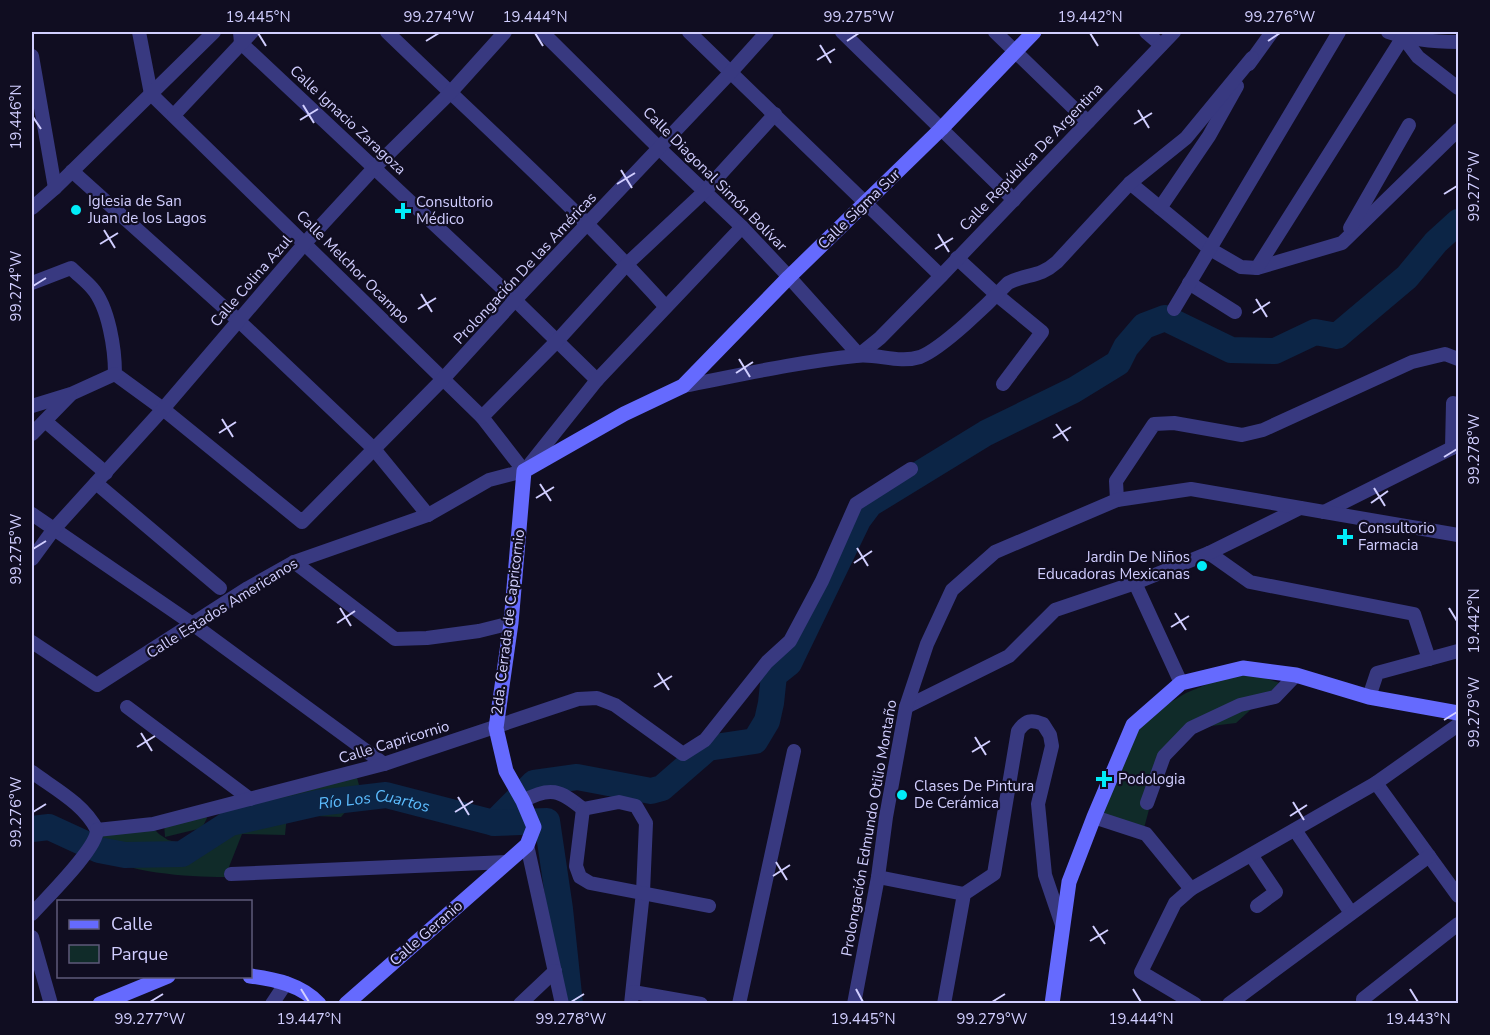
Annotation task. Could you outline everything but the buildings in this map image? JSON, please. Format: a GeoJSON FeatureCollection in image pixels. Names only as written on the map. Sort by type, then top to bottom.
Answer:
{"type":"FeatureCollection","features":[{"type":"Feature","properties":{"kind":"main road","name":"Calle Sigma Sur"},"geometry":{"type":"LineString","coordinates":[[683,386],[789,277],[941,129],[1034,32]]}},
{"type":"Feature","properties":{"kind":"main road","name":"Calle Estados Americanos"},"geometry":{"type":"LineString","coordinates":[[524,471],[624,414],[683,386]]}},
{"type":"Feature","properties":{"kind":"main road","name":"2da. Cerrada de Capricornio"},"geometry":{"type":"LineString","coordinates":[[507,862],[527,845],[534,827],[506,771],[496,728],[511,623],[524,471]]}},
{"type":"Feature","properties":{"kind":"main road"},"geometry":{"type":"LineString","coordinates":[[1052,1004],[1070,882],[1094,817],[1133,725],[1180,683],[1244,668],[1296,675],[1369,697],[1458,713]]}},
{"type":"Feature","properties":{"kind":"main road","name":"Calle Geranio"},"geometry":{"type":"LineString","coordinates":[[346,1004],[507,862]]}},
{"type":"Feature","properties":{"kind":"main road"},"geometry":{"type":"LineString","coordinates":[[252,976],[286,982],[312,996],[319,1004]]}},
{"type":"Feature","properties":{"kind":"main road"},"geometry":{"type":"LineString","coordinates":[[100,1004],[163,978]]}},
{"type":"Feature","properties":{"kind":"street"},"geometry":{"type":"LineString","coordinates":[[140,32],[151,94]]}},
{"type":"Feature","properties":{"kind":"street"},"geometry":{"type":"LineString","coordinates":[[32,208],[213,32]]}},
{"type":"Feature","properties":{"kind":"street"},"geometry":{"type":"LineString","coordinates":[[174,115],[241,37],[252,32]]}},
{"type":"Feature","properties":{"kind":"street"},"geometry":{"type":"LineString","coordinates":[[387,32],[587,224],[665,306]]}},
{"type":"Feature","properties":{"kind":"street","name":"Calle Colina Azul"},"geometry":{"type":"LineString","coordinates":[[32,560],[54,529],[163,409],[305,243],[375,167],[450,93],[505,32]]}},
{"type":"Feature","properties":{"kind":"street","name":"Calle Diagonal Simón Bolívar"},"geometry":{"type":"LineString","coordinates":[[542,32],[742,227],[859,355]]}},
{"type":"Feature","properties":{"kind":"street"},"geometry":{"type":"LineString","coordinates":[[689,32],[941,276]]}},
{"type":"Feature","properties":{"kind":"street","name":"Prolongación De las Américas"},"geometry":{"type":"LineString","coordinates":[[163,409],[302,522],[443,380],[515,300],[660,149],[767,32]]}},
{"type":"Feature","properties":{"kind":"street"},"geometry":{"type":"LineString","coordinates":[[842,32],[1014,200]]}},
{"type":"Feature","properties":{"kind":"street"},"geometry":{"type":"LineString","coordinates":[[995,32],[1088,122]]}},
{"type":"Feature","properties":{"kind":"street"},"geometry":{"type":"LineString","coordinates":[[1146,32],[1161,45]]}},
{"type":"Feature","properties":{"kind":"street","name":"Calle República De Argentina"},"geometry":{"type":"LineString","coordinates":[[859,355],[880,338],[941,276],[1174,32]]}},
{"type":"Feature","properties":{"kind":"street"},"geometry":{"type":"LineString","coordinates":[[1160,208],[1209,136],[1252,58],[1272,32]]}},
{"type":"Feature","properties":{"kind":"street"},"geometry":{"type":"LineString","coordinates":[[1174,309],[1251,176],[1339,32]]}},
{"type":"Feature","properties":{"kind":"street"},"geometry":{"type":"LineString","coordinates":[[1388,32],[1428,41],[1458,42]]}},
{"type":"Feature","properties":{"kind":"street","name":"Calle Ignacio Zaragoza"},"geometry":{"type":"LineString","coordinates":[[241,37],[597,380]]}},
{"type":"Feature","properties":{"kind":"street"},"geometry":{"type":"LineString","coordinates":[[1257,268],[1403,37]]}},
{"type":"Feature","properties":{"kind":"street"},"geometry":{"type":"LineString","coordinates":[[1403,37],[1419,57],[1458,88]]}},
{"type":"Feature","properties":{"kind":"street"},"geometry":{"type":"LineString","coordinates":[[32,56],[55,188]]}},
{"type":"Feature","properties":{"kind":"street","name":"Calle Estados Americanos"},"geometry":{"type":"LineString","coordinates":[[683,386],[859,355],[904,360],[921,356],[941,345],[1008,283],[1021,277],[1047,271],[1130,183],[1186,138],[1252,58]]}},
{"type":"Feature","properties":{"kind":"street","name":"Calle Melchor Ocampo"},"geometry":{"type":"LineString","coordinates":[[151,94],[482,417],[524,471]]}},
{"type":"Feature","properties":{"kind":"street"},"geometry":{"type":"LineString","coordinates":[[482,417],[557,341],[627,264],[705,191],[775,114]]}},
{"type":"Feature","properties":{"kind":"street"},"geometry":{"type":"LineString","coordinates":[[1342,243],[1410,125]]}},
{"type":"Feature","properties":{"kind":"street"},"geometry":{"type":"LineString","coordinates":[[1130,183],[1210,249],[1241,267],[1257,268],[1342,243],[1458,130]]}},
{"type":"Feature","properties":{"kind":"street"},"geometry":{"type":"LineString","coordinates":[[72,171],[239,321],[374,449],[428,515]]}},
{"type":"Feature","properties":{"kind":"street"},"geometry":{"type":"LineString","coordinates":[[524,471],[597,380],[742,227]]}},
{"type":"Feature","properties":{"kind":"street"},"geometry":{"type":"LineString","coordinates":[[957,258],[1042,332],[1003,384]]}},
{"type":"Feature","properties":{"kind":"street"},"geometry":{"type":"LineString","coordinates":[[32,283],[71,268],[93,289],[101,302],[115,351],[115,374]]}},
{"type":"Feature","properties":{"kind":"street"},"geometry":{"type":"LineString","coordinates":[[1189,283],[1235,312]]}},
{"type":"Feature","properties":{"kind":"street"},"geometry":{"type":"LineString","coordinates":[[1117,500],[1116,481],[1154,424],[1174,423],[1242,435],[1263,430],[1412,362],[1444,354],[1458,359]]}},
{"type":"Feature","properties":{"kind":"street"},"geometry":{"type":"LineString","coordinates":[[32,406],[71,394],[115,374]]}},
{"type":"Feature","properties":{"kind":"street"},"geometry":{"type":"LineString","coordinates":[[115,374],[163,409]]}},
{"type":"Feature","properties":{"kind":"street"},"geometry":{"type":"LineString","coordinates":[[32,434],[71,394]]}},
{"type":"Feature","properties":{"kind":"street"},"geometry":{"type":"LineString","coordinates":[[1324,512],[1455,448],[1453,403]]}},
{"type":"Feature","properties":{"kind":"street"},"geometry":{"type":"LineString","coordinates":[[45,421],[101,478],[220,588]]}},
{"type":"Feature","properties":{"kind":"street","name":"Calle Capricornio"},"geometry":{"type":"LineString","coordinates":[[96,835],[153,824],[384,764],[578,699],[597,698],[615,705],[683,754],[705,740],[767,662],[790,641],[822,581],[856,504],[911,469]]}},
{"type":"Feature","properties":{"kind":"street","name":"Calle Estados Americanos"},"geometry":{"type":"LineString","coordinates":[[32,642],[96,685],[99,684],[194,625],[248,588],[294,562],[428,515],[489,480],[524,471]]}},
{"type":"Feature","properties":{"kind":"street","name":"Prolongación Edmundo Otilio Montaño"},"geometry":{"type":"LineString","coordinates":[[854,1004],[906,707],[927,644],[952,590],[995,552],[1117,500],[1191,489],[1458,535]]}},
{"type":"Feature","properties":{"kind":"street"},"geometry":{"type":"LineString","coordinates":[[906,707],[1009,656],[1054,610],[1135,583],[1209,553],[1300,508]]}},
{"type":"Feature","properties":{"kind":"street"},"geometry":{"type":"LineString","coordinates":[[32,514],[194,625],[384,764]]}},
{"type":"Feature","properties":{"kind":"street"},"geometry":{"type":"LineString","coordinates":[[1209,553],[1250,582],[1414,614],[1429,659]]}},
{"type":"Feature","properties":{"kind":"street"},"geometry":{"type":"LineString","coordinates":[[294,562],[395,639],[427,638],[479,631],[511,623]]}},
{"type":"Feature","properties":{"kind":"street"},"geometry":{"type":"LineString","coordinates":[[1135,583],[1180,683]]}},
{"type":"Feature","properties":{"kind":"street"},"geometry":{"type":"LineString","coordinates":[[1369,697],[1377,673],[1458,651]]}},
{"type":"Feature","properties":{"kind":"street"},"geometry":{"type":"LineString","coordinates":[[1147,803],[1164,756],[1191,728],[1240,705],[1275,697],[1296,675]]}},
{"type":"Feature","properties":{"kind":"street"},"geometry":{"type":"LineString","coordinates":[[127,707],[250,799]]}},
{"type":"Feature","properties":{"kind":"street"},"geometry":{"type":"LineString","coordinates":[[878,877],[964,894],[994,874],[1018,731],[1024,723],[1033,720],[1043,724],[1050,735],[1052,746],[1038,804],[1045,875],[1062,926]]}},
{"type":"Feature","properties":{"kind":"street"},"geometry":{"type":"LineString","coordinates":[[1195,1004],[1141,972],[1174,903],[1191,889],[1376,783],[1458,725]]}},
{"type":"Feature","properties":{"kind":"street"},"geometry":{"type":"LineString","coordinates":[[739,1004],[794,751]]}},
{"type":"Feature","properties":{"kind":"street"},"geometry":{"type":"LineString","coordinates":[[32,772],[81,808],[89,816],[96,835],[82,857],[32,914]]}},
{"type":"Feature","properties":{"kind":"street"},"geometry":{"type":"LineString","coordinates":[[1376,783],[1458,896]]}},
{"type":"Feature","properties":{"kind":"street"},"geometry":{"type":"LineString","coordinates":[[523,801],[538,792],[554,791],[568,796],[583,809]]}},
{"type":"Feature","properties":{"kind":"street"},"geometry":{"type":"LineString","coordinates":[[583,809],[619,802],[636,806],[646,823],[643,892],[632,998],[701,1004]]}},
{"type":"Feature","properties":{"kind":"street"},"geometry":{"type":"LineString","coordinates":[[583,809],[576,866],[580,877],[590,883],[709,906]]}},
{"type":"Feature","properties":{"kind":"street"},"geometry":{"type":"LineString","coordinates":[[1094,817],[1146,834],[1191,889]]}},
{"type":"Feature","properties":{"kind":"street"},"geometry":{"type":"LineString","coordinates":[[1295,830],[1351,913]]}},
{"type":"Feature","properties":{"kind":"street"},"geometry":{"type":"LineString","coordinates":[[527,845],[562,1004]]}},
{"type":"Feature","properties":{"kind":"street"},"geometry":{"type":"LineString","coordinates":[[1251,855],[1276,892],[1257,906]]}},
{"type":"Feature","properties":{"kind":"street"},"geometry":{"type":"LineString","coordinates":[[1229,1004],[1429,856]]}},
{"type":"Feature","properties":{"kind":"street"},"geometry":{"type":"LineString","coordinates":[[231,874],[507,862]]}},
{"type":"Feature","properties":{"kind":"street"},"geometry":{"type":"LineString","coordinates":[[944,1004],[964,894]]}},
{"type":"Feature","properties":{"kind":"street"},"geometry":{"type":"LineString","coordinates":[[1363,1001],[1458,924]]}},
{"type":"Feature","properties":{"kind":"street"},"geometry":{"type":"LineString","coordinates":[[32,937],[51,1004]]}},
{"type":"Feature","properties":{"kind":"street"},"geometry":{"type":"LineString","coordinates":[[520,1004],[555,971]]}},
{"type":"Feature","properties":{"kind":"street"},"geometry":{"type":"LineString","coordinates":[[272,1004],[286,982]]}},
{"type":"Feature","properties":{"kind":"green space"},"geometry":{"type":"Polygon","coordinates":[[[1241,670],[1280,683],[1236,723],[1211,726],[1188,736],[1160,768],[1143,832],[1096,816],[1144,718],[1186,693],[1241,670]]]}},
{"type":"Feature","properties":{"kind":"green space"},"geometry":{"type":"Polygon","coordinates":[[[356,774],[365,807],[348,809],[341,817],[287,815],[285,835],[242,834],[225,877],[175,875],[138,869],[121,865],[91,852],[101,832],[151,826],[168,840],[180,843],[191,840],[199,836],[222,811],[356,774]]]}},
{"type":"Feature","properties":{"kind":"green space"},"geometry":{"type":"Polygon","coordinates":[[[205,813],[207,818],[202,828],[165,837],[164,823],[205,813]]]}},
{"type":"Feature","properties":{"kind":"waterway"},"geometry":{"type":"LineString","coordinates":[[494,823],[534,783],[577,777],[651,791],[662,788],[708,748],[755,741],[767,721],[774,675],[789,663],[858,520],[870,504],[986,433],[1074,390],[1118,363],[1126,347],[1144,326],[1165,318],[1231,350],[1275,351],[1315,332],[1337,336],[1407,277],[1436,242],[1458,222]]}},
{"type":"Feature","properties":{"kind":"waterway","name":"Río Los Cuartos"},"geometry":{"type":"LineString","coordinates":[[32,829],[49,827],[99,850],[125,855],[182,854],[230,823],[318,803],[386,795],[494,823],[547,821],[560,909],[570,1004]]}},
{"type":"Feature","properties":{"kind":"place","name":"Iglesia de San Juan de los Lagos"},"geometry":{"type":"Point","coordinates":[76,210]}},
{"type":"Feature","properties":{"kind":"place","name":"Consultorio Médico"},"geometry":{"type":"Point","coordinates":[403,211]}},
{"type":"Feature","properties":{"kind":"place","name":"Consultorio Farmacia"},"geometry":{"type":"Point","coordinates":[1345,537]}},
{"type":"Feature","properties":{"kind":"place","name":"Jardin De Niños Educadoras Mexicanas"},"geometry":{"type":"Point","coordinates":[1202,566]}},
{"type":"Feature","properties":{"kind":"place","name":"Podologia"},"geometry":{"type":"Point","coordinates":[1104,779]}},
{"type":"Feature","properties":{"kind":"place","name":"Clases De Pintura De Cerámica"},"geometry":{"type":"Point","coordinates":[902,795]}}]}
